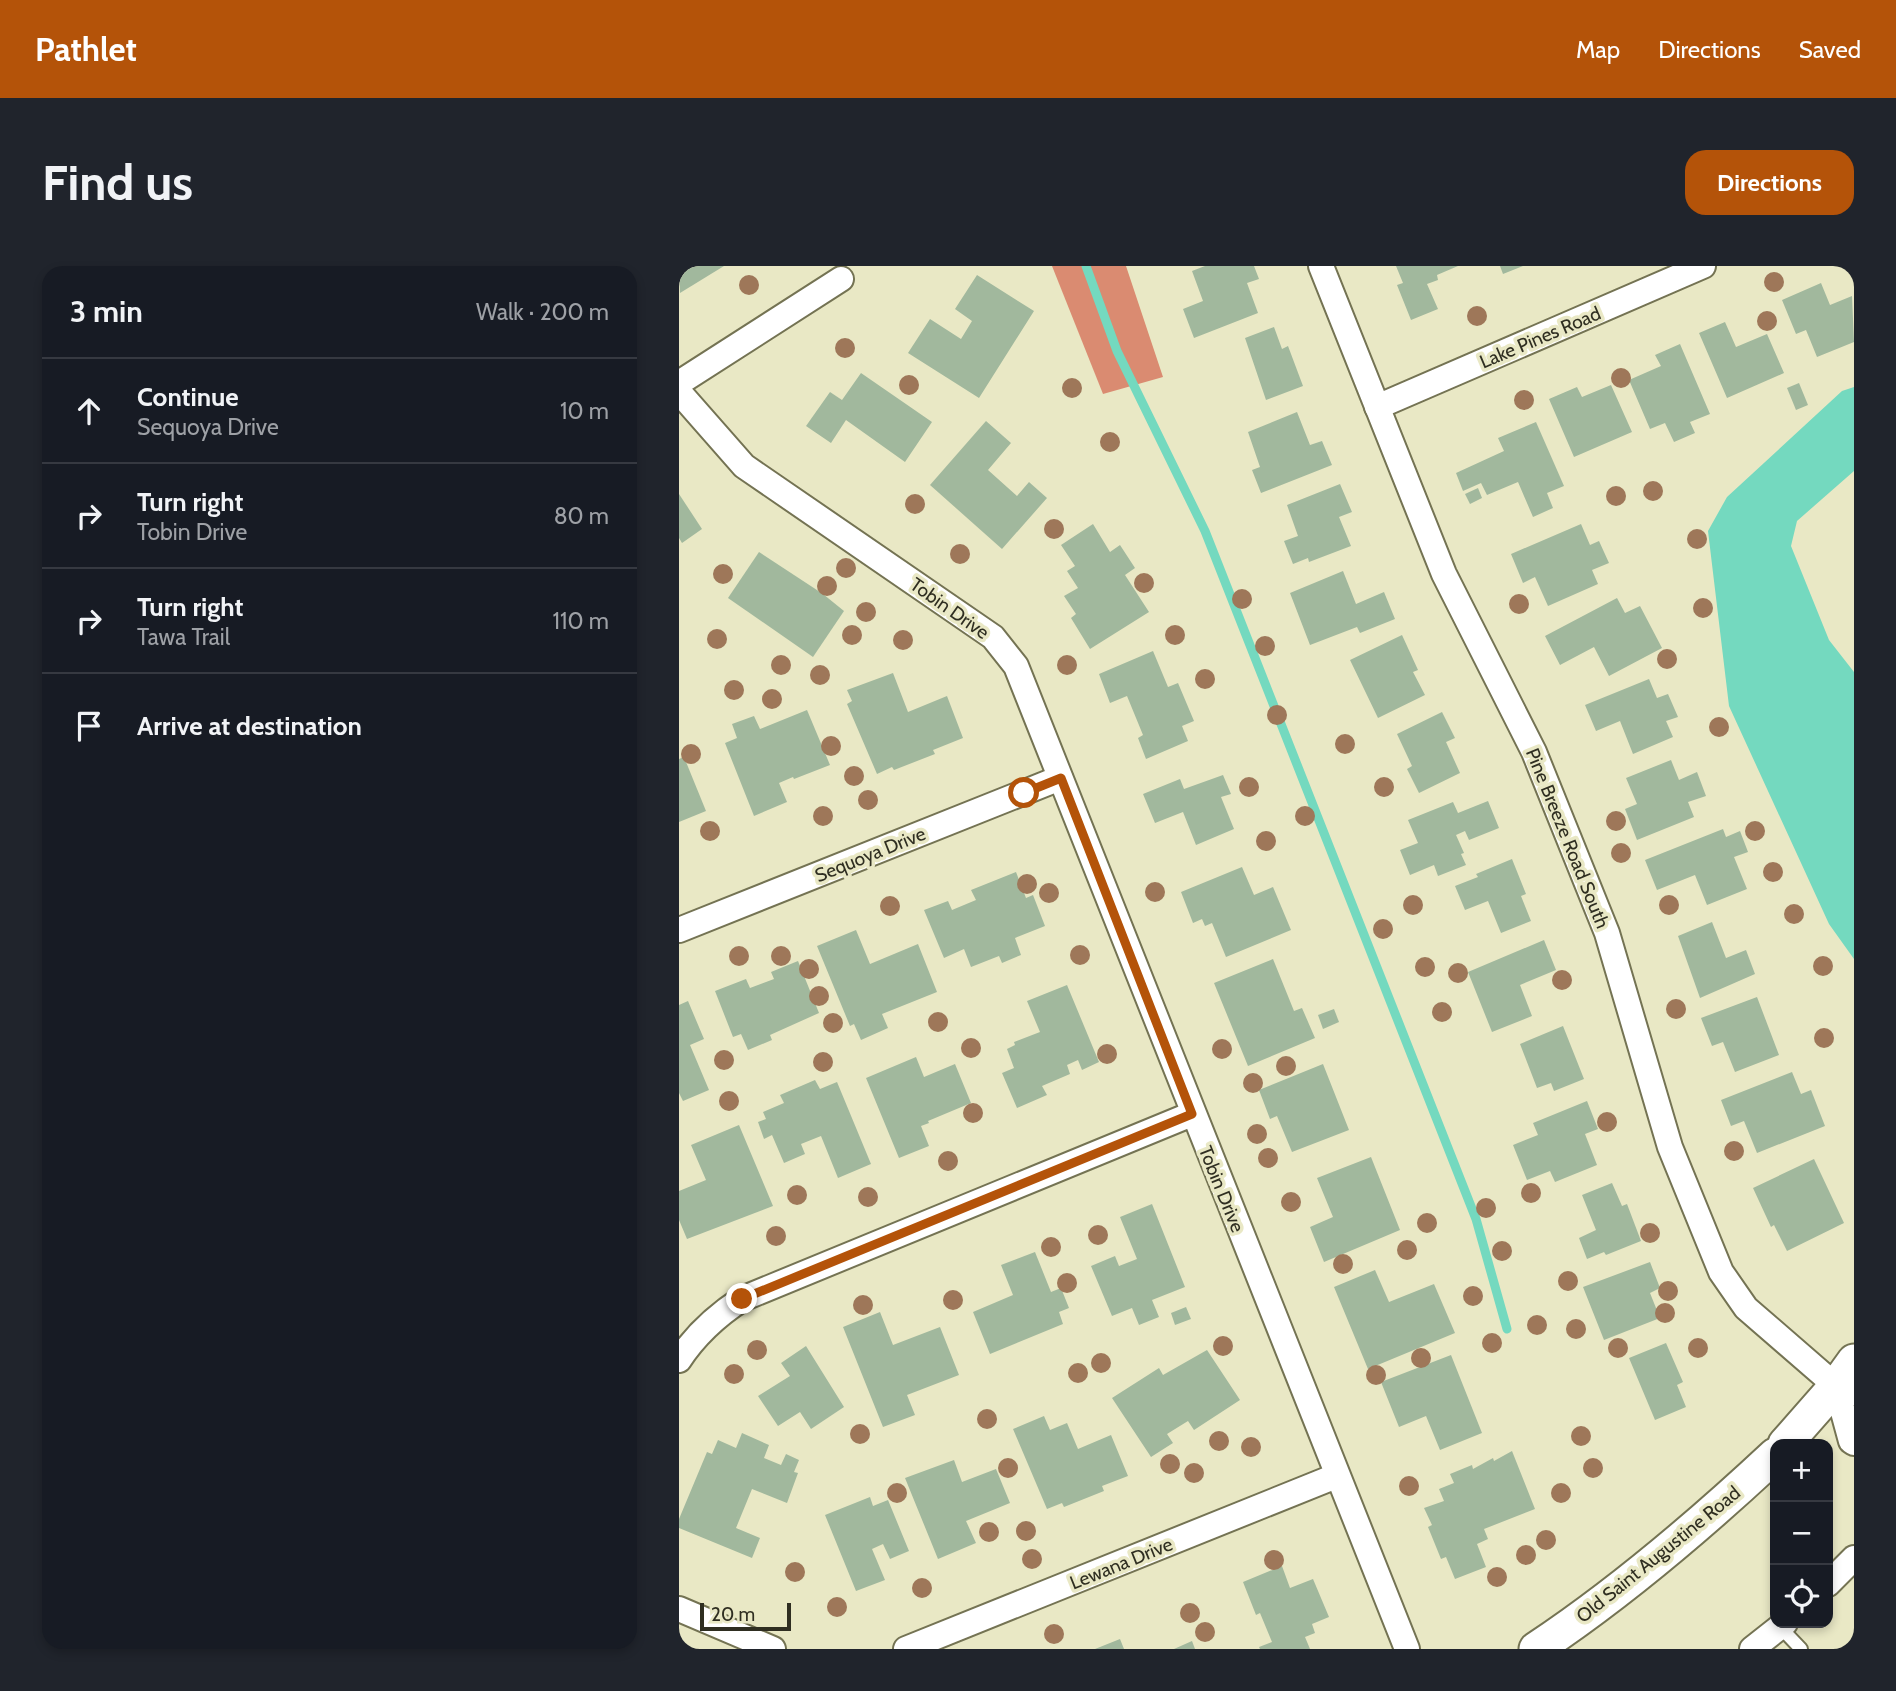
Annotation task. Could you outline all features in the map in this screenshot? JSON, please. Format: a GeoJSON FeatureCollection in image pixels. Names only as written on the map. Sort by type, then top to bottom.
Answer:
{"type":"FeatureCollection","features":[{"type":"Feature","properties":{"kind":"main road"},"geometry":{"type":"LineString","coordinates":[[1790,1439],[1848,1380]]}},
{"type":"Feature","properties":{"kind":"main road","name":"Old Saint Augustine Road"},"geometry":{"type":"LineString","coordinates":[[1536,1649],[1628,1583],[1708,1518],[1770,1460]]}},
{"type":"Feature","properties":{"kind":"street","name":"Pine Breeze Road South"},"geometry":{"type":"LineString","coordinates":[[1321,266],[1444,574],[1534,752],[1607,933],[1670,1147],[1721,1272],[1746,1308],[1848,1380]]}},
{"type":"Feature","properties":{"kind":"street","name":"Lake Pines Road"},"geometry":{"type":"LineString","coordinates":[[1377,407],[1703,266]]}},
{"type":"Feature","properties":{"kind":"street"},"geometry":{"type":"LineString","coordinates":[[679,383],[841,279]]}},
{"type":"Feature","properties":{"kind":"street","name":"Tobin Drive"},"geometry":{"type":"LineString","coordinates":[[679,392],[744,466],[993,637],[1016,666],[1406,1649]]}},
{"type":"Feature","properties":{"kind":"street","name":"Sequoya Drive"},"geometry":{"type":"LineString","coordinates":[[679,930],[1061,778]]}},
{"type":"Feature","properties":{"kind":"street"},"geometry":{"type":"LineString","coordinates":[[679,1360],[701,1330],[717,1315],[742,1299],[1192,1114]]}},
{"type":"Feature","properties":{"kind":"street"},"geometry":{"type":"LineString","coordinates":[[1848,1380],[1851,1441],[1854,1443]]}},
{"type":"Feature","properties":{"kind":"street","name":"Lewana Drive"},"geometry":{"type":"LineString","coordinates":[[905,1649],[1336,1476]]}},
{"type":"Feature","properties":{"kind":"street"},"geometry":{"type":"LineString","coordinates":[[1833,1579],[1854,1558]]}},
{"type":"Feature","properties":{"kind":"street"},"geometry":{"type":"LineString","coordinates":[[679,1609],[773,1649]]}},
{"type":"Feature","properties":{"kind":"street"},"geometry":{"type":"LineString","coordinates":[[1752,1649],[1779,1628]]}},
{"type":"Feature","properties":{"kind":"lane"},"geometry":{"type":"LineString","coordinates":[[1785,1628],[1801,1649]]}},
{"type":"Feature","properties":{"kind":"shaded area"},"geometry":{"type":"Polygon","coordinates":[[[1052,266],[1126,266],[1163,377],[1103,394],[1052,266]]]}},
{"type":"Feature","properties":{"kind":"water"},"geometry":{"type":"Polygon","coordinates":[[[1854,387],[1854,471],[1797,521],[1791,546],[1829,640],[1854,672],[1854,959],[1829,924],[1729,706],[1708,531],[1727,497],[1842,391],[1854,387]]]}},
{"type":"Feature","properties":{"kind":"building"},"geometry":{"type":"Polygon","coordinates":[[[679,266],[724,266],[680,293],[679,266]]]}},
{"type":"Feature","properties":{"kind":"building"},"geometry":{"type":"Polygon","coordinates":[[[1205,266],[1254,266],[1259,279],[1247,283],[1258,313],[1194,338],[1183,309],[1203,301],[1192,271],[1205,266]]]}},
{"type":"Feature","properties":{"kind":"building"},"geometry":{"type":"Polygon","coordinates":[[[1396,266],[1458,266],[1437,275],[1438,280],[1427,284],[1438,309],[1411,320],[1397,285],[1403,283],[1396,266]]]}},
{"type":"Feature","properties":{"kind":"building"},"geometry":{"type":"Polygon","coordinates":[[[1500,266],[1523,266],[1503,274],[1500,266]]]}},
{"type":"Feature","properties":{"kind":"building"},"geometry":{"type":"Polygon","coordinates":[[[977,275],[1034,311],[979,398],[908,353],[930,319],[961,339],[972,321],[955,309],[977,275]]]}},
{"type":"Feature","properties":{"kind":"building"},"geometry":{"type":"Polygon","coordinates":[[[1821,283],[1830,305],[1852,296],[1854,342],[1817,357],[1806,330],[1796,334],[1782,300],[1821,283]]]}},
{"type":"Feature","properties":{"kind":"building"},"geometry":{"type":"Polygon","coordinates":[[[1725,322],[1736,347],[1767,334],[1784,373],[1727,398],[1699,333],[1725,322]]]}},
{"type":"Feature","properties":{"kind":"building"},"geometry":{"type":"Polygon","coordinates":[[[1274,327],[1282,349],[1288,346],[1303,386],[1266,400],[1245,338],[1274,327]]]}},
{"type":"Feature","properties":{"kind":"building"},"geometry":{"type":"Polygon","coordinates":[[[1680,344],[1710,414],[1690,422],[1695,433],[1674,442],[1665,423],[1650,429],[1629,380],[1661,366],[1655,355],[1680,344]]]}},
{"type":"Feature","properties":{"kind":"building"},"geometry":{"type":"Polygon","coordinates":[[[861,373],[932,422],[905,462],[846,420],[831,443],[806,426],[830,392],[842,400],[861,373]]]}},
{"type":"Feature","properties":{"kind":"building"},"geometry":{"type":"Polygon","coordinates":[[[1799,383],[1808,405],[1796,410],[1787,388],[1799,383]]]}},
{"type":"Feature","properties":{"kind":"building"},"geometry":{"type":"Polygon","coordinates":[[[1611,385],[1632,432],[1574,457],[1549,399],[1577,387],[1582,397],[1611,385]]]}},
{"type":"Feature","properties":{"kind":"building"},"geometry":{"type":"Polygon","coordinates":[[[1297,412],[1310,445],[1322,441],[1332,465],[1261,493],[1252,470],[1260,467],[1248,432],[1297,412]]]}},
{"type":"Feature","properties":{"kind":"building"},"geometry":{"type":"Polygon","coordinates":[[[986,421],[1011,443],[988,470],[1017,496],[1029,482],[1047,498],[1002,549],[930,485],[986,421]]]}},
{"type":"Feature","properties":{"kind":"building"},"geometry":{"type":"Polygon","coordinates":[[[1536,422],[1564,486],[1547,493],[1553,508],[1533,517],[1518,482],[1487,495],[1481,483],[1463,491],[1456,473],[1504,451],[1498,438],[1536,422]]]}},
{"type":"Feature","properties":{"kind":"building"},"geometry":{"type":"Polygon","coordinates":[[[1340,484],[1352,512],[1339,517],[1351,546],[1309,562],[1308,558],[1293,564],[1284,541],[1298,536],[1287,505],[1340,484]]]}},
{"type":"Feature","properties":{"kind":"building"},"geometry":{"type":"Polygon","coordinates":[[[1478,488],[1482,498],[1470,504],[1465,494],[1478,488]]]}},
{"type":"Feature","properties":{"kind":"building"},"geometry":{"type":"Polygon","coordinates":[[[679,494],[702,529],[682,543],[679,538],[679,494]]]}},
{"type":"Feature","properties":{"kind":"building"},"geometry":{"type":"Polygon","coordinates":[[[1093,524],[1110,552],[1120,545],[1135,568],[1125,575],[1149,612],[1090,649],[1071,618],[1076,614],[1064,596],[1078,588],[1067,571],[1075,566],[1061,545],[1093,524]]]}},
{"type":"Feature","properties":{"kind":"building"},"geometry":{"type":"Polygon","coordinates":[[[1581,524],[1590,545],[1599,541],[1609,563],[1592,570],[1598,584],[1548,606],[1535,577],[1523,583],[1511,554],[1581,524]]]}},
{"type":"Feature","properties":{"kind":"building"},"geometry":{"type":"Polygon","coordinates":[[[759,552],[844,611],[813,657],[728,598],[759,552]]]}},
{"type":"Feature","properties":{"kind":"building"},"geometry":{"type":"Polygon","coordinates":[[[1343,571],[1356,604],[1384,592],[1395,619],[1360,633],[1357,627],[1310,645],[1290,593],[1343,571]]]}},
{"type":"Feature","properties":{"kind":"building"},"geometry":{"type":"Polygon","coordinates":[[[1617,598],[1625,613],[1640,606],[1662,648],[1609,676],[1594,647],[1560,665],[1545,636],[1617,598]]]}},
{"type":"Feature","properties":{"kind":"building"},"geometry":{"type":"Polygon","coordinates":[[[1402,635],[1418,670],[1413,672],[1425,695],[1378,718],[1350,660],[1402,635]]]}},
{"type":"Feature","properties":{"kind":"building"},"geometry":{"type":"Polygon","coordinates":[[[1153,651],[1168,687],[1178,683],[1194,721],[1182,726],[1188,741],[1146,759],[1138,738],[1143,735],[1127,696],[1110,703],[1099,674],[1153,651]]]}},
{"type":"Feature","properties":{"kind":"building"},"geometry":{"type":"Polygon","coordinates":[[[893,673],[908,712],[947,696],[963,738],[933,750],[935,754],[877,774],[847,704],[852,701],[847,690],[893,673]]]}},
{"type":"Feature","properties":{"kind":"building"},"geometry":{"type":"Polygon","coordinates":[[[1649,679],[1657,698],[1668,694],[1678,717],[1666,721],[1673,737],[1633,754],[1620,721],[1596,731],[1585,705],[1649,679]]]}},
{"type":"Feature","properties":{"kind":"building"},"geometry":{"type":"Polygon","coordinates":[[[807,710],[830,765],[779,783],[787,802],[754,816],[725,743],[737,738],[732,724],[754,716],[760,729],[807,710]]]}},
{"type":"Feature","properties":{"kind":"building"},"geometry":{"type":"Polygon","coordinates":[[[1442,712],[1455,738],[1446,742],[1460,773],[1419,793],[1407,769],[1412,766],[1397,734],[1442,712]]]}},
{"type":"Feature","properties":{"kind":"building"},"geometry":{"type":"Polygon","coordinates":[[[684,757],[706,811],[679,822],[679,759],[684,757]]]}},
{"type":"Feature","properties":{"kind":"building"},"geometry":{"type":"Polygon","coordinates":[[[1671,760],[1679,780],[1697,772],[1706,796],[1688,802],[1694,817],[1637,840],[1625,809],[1637,804],[1626,778],[1671,760]]]}},
{"type":"Feature","properties":{"kind":"building"},"geometry":{"type":"Polygon","coordinates":[[[1223,775],[1231,794],[1221,797],[1234,829],[1196,845],[1183,812],[1155,823],[1143,794],[1180,779],[1184,789],[1223,775]]]}},
{"type":"Feature","properties":{"kind":"building"},"geometry":{"type":"Polygon","coordinates":[[[1488,801],[1499,828],[1469,840],[1465,831],[1456,835],[1466,865],[1438,876],[1434,865],[1410,875],[1400,850],[1418,843],[1408,820],[1453,802],[1458,813],[1488,801]]]}},
{"type":"Feature","properties":{"kind":"building"},"geometry":{"type":"Polygon","coordinates":[[[1723,829],[1726,837],[1740,831],[1748,852],[1734,857],[1747,889],[1707,905],[1695,875],[1657,890],[1645,860],[1723,829]]]}},
{"type":"Feature","properties":{"kind":"building"},"geometry":{"type":"Polygon","coordinates":[[[1512,859],[1526,894],[1521,896],[1531,921],[1501,933],[1488,901],[1465,910],[1455,886],[1512,859]]]}},
{"type":"Feature","properties":{"kind":"building"},"geometry":{"type":"Polygon","coordinates":[[[1242,867],[1254,895],[1273,887],[1291,930],[1226,957],[1212,923],[1205,926],[1202,919],[1193,923],[1181,892],[1242,867]]]}},
{"type":"Feature","properties":{"kind":"building"},"geometry":{"type":"Polygon","coordinates":[[[1016,872],[1026,898],[1033,895],[1045,926],[1015,938],[1021,955],[1002,963],[999,956],[971,967],[964,949],[944,958],[924,910],[948,901],[952,910],[976,900],[971,890],[1016,872]]]}},
{"type":"Feature","properties":{"kind":"building"},"geometry":{"type":"Polygon","coordinates":[[[1712,922],[1726,958],[1746,950],[1755,974],[1700,998],[1678,936],[1712,922]]]}},
{"type":"Feature","properties":{"kind":"building"},"geometry":{"type":"Polygon","coordinates":[[[856,930],[870,964],[918,944],[937,992],[882,1014],[888,1028],[861,1040],[854,1024],[850,1026],[817,946],[856,930]]]}},
{"type":"Feature","properties":{"kind":"building"},"geometry":{"type":"Polygon","coordinates":[[[1544,940],[1556,970],[1520,985],[1532,1016],[1492,1032],[1468,972],[1544,940]]]}},
{"type":"Feature","properties":{"kind":"building"},"geometry":{"type":"Polygon","coordinates":[[[1273,959],[1294,1011],[1302,1008],[1315,1038],[1248,1066],[1214,983],[1273,959]]]}},
{"type":"Feature","properties":{"kind":"building"},"geometry":{"type":"Polygon","coordinates":[[[798,961],[819,1013],[770,1035],[772,1040],[748,1050],[741,1034],[733,1037],[715,991],[746,979],[750,988],[774,979],[771,972],[798,961]]]}},
{"type":"Feature","properties":{"kind":"building"},"geometry":{"type":"Polygon","coordinates":[[[1067,985],[1099,1062],[1082,1070],[1078,1060],[1067,1065],[1070,1074],[1042,1086],[1047,1095],[1017,1108],[1002,1073],[1014,1068],[1007,1049],[1015,1045],[1014,1042],[1040,1032],[1027,1001],[1067,985]]]}},
{"type":"Feature","properties":{"kind":"building"},"geometry":{"type":"Polygon","coordinates":[[[1757,997],[1779,1055],[1735,1072],[1723,1042],[1712,1046],[1701,1018],[1757,997]]]}},
{"type":"Feature","properties":{"kind":"building"},"geometry":{"type":"Polygon","coordinates":[[[688,1001],[704,1039],[690,1045],[709,1090],[683,1101],[679,1093],[679,1005],[688,1001]]]}},
{"type":"Feature","properties":{"kind":"building"},"geometry":{"type":"Polygon","coordinates":[[[1334,1009],[1339,1022],[1323,1029],[1318,1015],[1334,1009]]]}},
{"type":"Feature","properties":{"kind":"building"},"geometry":{"type":"Polygon","coordinates":[[[1563,1026],[1584,1079],[1554,1091],[1551,1083],[1537,1088],[1520,1044],[1563,1026]]]}},
{"type":"Feature","properties":{"kind":"building"},"geometry":{"type":"Polygon","coordinates":[[[916,1057],[924,1077],[955,1064],[971,1103],[921,1126],[929,1146],[899,1158],[866,1078],[916,1057]]]}},
{"type":"Feature","properties":{"kind":"building"},"geometry":{"type":"Polygon","coordinates":[[[1323,1064],[1349,1130],[1292,1152],[1277,1116],[1270,1119],[1259,1090],[1323,1064]]]}},
{"type":"Feature","properties":{"kind":"building"},"geometry":{"type":"Polygon","coordinates":[[[1792,1072],[1801,1094],[1811,1090],[1825,1126],[1757,1153],[1744,1121],[1731,1126],[1721,1100],[1792,1072]]]}},
{"type":"Feature","properties":{"kind":"building"},"geometry":{"type":"Polygon","coordinates":[[[815,1080],[820,1089],[837,1082],[871,1164],[838,1178],[821,1136],[801,1144],[805,1154],[784,1163],[772,1135],[764,1139],[758,1122],[766,1119],[763,1112],[784,1103],[780,1095],[815,1080]]]}},
{"type":"Feature","properties":{"kind":"building"},"geometry":{"type":"Polygon","coordinates":[[[1587,1101],[1598,1129],[1585,1134],[1597,1165],[1555,1182],[1550,1171],[1527,1180],[1513,1145],[1538,1135],[1533,1123],[1587,1101]]]}},
{"type":"Feature","properties":{"kind":"building"},"geometry":{"type":"Polygon","coordinates":[[[739,1125],[773,1206],[687,1239],[679,1220],[679,1191],[706,1180],[691,1145],[739,1125]]]}},
{"type":"Feature","properties":{"kind":"building"},"geometry":{"type":"Polygon","coordinates":[[[1371,1157],[1400,1230],[1324,1262],[1310,1227],[1333,1217],[1317,1178],[1371,1157]]]}},
{"type":"Feature","properties":{"kind":"building"},"geometry":{"type":"Polygon","coordinates":[[[1814,1159],[1844,1223],[1787,1251],[1774,1225],[1771,1227],[1753,1188],[1814,1159]]]}},
{"type":"Feature","properties":{"kind":"building"},"geometry":{"type":"Polygon","coordinates":[[[1612,1183],[1622,1206],[1627,1204],[1641,1241],[1606,1255],[1604,1252],[1587,1259],[1579,1238],[1596,1230],[1582,1195],[1612,1183]]]}},
{"type":"Feature","properties":{"kind":"building"},"geometry":{"type":"Polygon","coordinates":[[[1152,1204],[1185,1287],[1152,1300],[1159,1317],[1139,1325],[1132,1308],[1112,1316],[1091,1266],[1115,1256],[1119,1266],[1137,1259],[1120,1217],[1152,1204]]]}},
{"type":"Feature","properties":{"kind":"building"},"geometry":{"type":"Polygon","coordinates":[[[1035,1252],[1051,1292],[1061,1288],[1069,1308],[1059,1312],[1063,1324],[990,1354],[973,1312],[1013,1295],[1001,1265],[1035,1252]]]}},
{"type":"Feature","properties":{"kind":"building"},"geometry":{"type":"Polygon","coordinates":[[[1650,1262],[1660,1288],[1650,1293],[1660,1318],[1604,1340],[1583,1287],[1650,1262]]]}},
{"type":"Feature","properties":{"kind":"building"},"geometry":{"type":"Polygon","coordinates":[[[1375,1270],[1389,1302],[1434,1284],[1455,1333],[1368,1369],[1334,1287],[1375,1270]]]}},
{"type":"Feature","properties":{"kind":"building"},"geometry":{"type":"Polygon","coordinates":[[[1186,1307],[1191,1319],[1175,1325],[1171,1313],[1186,1307]]]}},
{"type":"Feature","properties":{"kind":"building"},"geometry":{"type":"Polygon","coordinates":[[[880,1312],[893,1345],[940,1327],[959,1375],[907,1395],[915,1415],[883,1427],[843,1327],[880,1312]]]}},
{"type":"Feature","properties":{"kind":"building"},"geometry":{"type":"Polygon","coordinates":[[[1666,1343],[1683,1382],[1677,1385],[1686,1407],[1655,1420],[1629,1358],[1666,1343]]]}},
{"type":"Feature","properties":{"kind":"building"},"geometry":{"type":"Polygon","coordinates":[[[806,1346],[844,1407],[811,1429],[800,1412],[778,1426],[758,1396],[790,1376],[781,1363],[806,1346]]]}},
{"type":"Feature","properties":{"kind":"building"},"geometry":{"type":"Polygon","coordinates":[[[1207,1350],[1240,1400],[1194,1430],[1188,1421],[1167,1434],[1173,1443],[1151,1457],[1112,1398],[1159,1368],[1163,1375],[1207,1350]]]}},
{"type":"Feature","properties":{"kind":"building"},"geometry":{"type":"Polygon","coordinates":[[[1451,1355],[1482,1433],[1440,1450],[1426,1416],[1399,1427],[1381,1382],[1451,1355]]]}},
{"type":"Feature","properties":{"kind":"building"},"geometry":{"type":"Polygon","coordinates":[[[1044,1416],[1050,1430],[1067,1423],[1078,1449],[1111,1435],[1128,1476],[1102,1486],[1104,1491],[1064,1507],[1062,1503],[1047,1509],[1013,1429],[1044,1416]]]}},
{"type":"Feature","properties":{"kind":"building"},"geometry":{"type":"Polygon","coordinates":[[[742,1433],[769,1445],[764,1458],[781,1465],[786,1454],[799,1460],[794,1472],[798,1473],[787,1503],[752,1489],[736,1528],[760,1538],[752,1558],[679,1528],[679,1519],[707,1452],[712,1454],[718,1440],[736,1448],[742,1433]]]}},
{"type":"Feature","properties":{"kind":"building"},"geometry":{"type":"Polygon","coordinates":[[[1512,1451],[1535,1509],[1484,1529],[1488,1539],[1477,1544],[1486,1567],[1455,1579],[1446,1557],[1441,1559],[1428,1527],[1432,1525],[1424,1508],[1444,1501],[1439,1489],[1454,1483],[1450,1474],[1472,1465],[1473,1469],[1512,1451]]]}},
{"type":"Feature","properties":{"kind":"building"},"geometry":{"type":"Polygon","coordinates":[[[954,1460],[962,1482],[996,1469],[1010,1503],[966,1521],[976,1543],[938,1559],[905,1478],[954,1460]]]}},
{"type":"Feature","properties":{"kind":"building"},"geometry":{"type":"Polygon","coordinates":[[[870,1497],[873,1506],[888,1500],[909,1551],[890,1559],[883,1544],[872,1549],[885,1580],[856,1591],[825,1515],[870,1497]]]}},
{"type":"Feature","properties":{"kind":"building"},"geometry":{"type":"Polygon","coordinates":[[[1282,1566],[1290,1588],[1313,1579],[1329,1617],[1312,1624],[1315,1633],[1305,1637],[1310,1649],[1259,1647],[1272,1642],[1260,1613],[1256,1615],[1243,1582],[1282,1566]]]}},
{"type":"Feature","properties":{"kind":"building"},"geometry":{"type":"Polygon","coordinates":[[[1120,1639],[1124,1649],[1095,1649],[1120,1639]]]}},
{"type":"Feature","properties":{"kind":"building"},"geometry":{"type":"Polygon","coordinates":[[[1192,1641],[1195,1649],[1174,1649],[1192,1641]]]}},
{"type":"Feature","properties":{"kind":"waterway"},"geometry":{"type":"LineString","coordinates":[[1086,266],[1117,351],[1205,531],[1476,1219],[1507,1329]]}},
{"type":"Feature","properties":{"kind":"route"},"geometry":{"type":"LineString","coordinates":[[742,1299],[1192,1114],[1061,778],[1024,793]]}}]}
